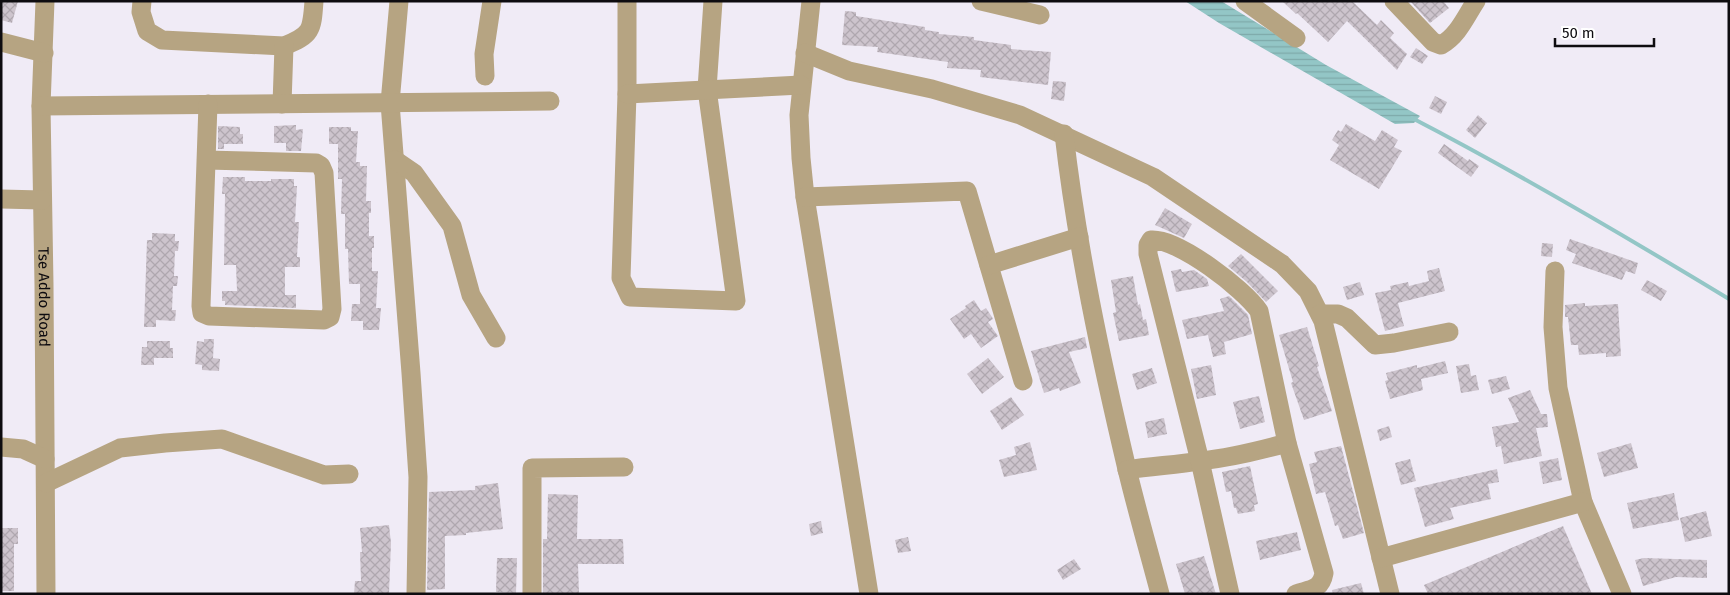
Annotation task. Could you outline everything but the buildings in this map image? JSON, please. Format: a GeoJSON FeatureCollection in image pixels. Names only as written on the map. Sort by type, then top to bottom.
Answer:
{"type":"FeatureCollection","features":[{"type":"Feature","properties":{"kind":"street","name":"Tse Addo Road"},"geometry":{"type":"LineString","coordinates":[[45,1],[41,106],[46,594]]}},
{"type":"Feature","properties":{"kind":"street"},"geometry":{"type":"LineString","coordinates":[[142,1],[146,31],[162,40],[284,46],[301,39],[312,26],[314,1]]}},
{"type":"Feature","properties":{"kind":"street"},"geometry":{"type":"LineString","coordinates":[[399,1],[390,103],[418,477],[416,594]]}},
{"type":"Feature","properties":{"kind":"street"},"geometry":{"type":"LineString","coordinates":[[485,76],[484,54],[492,1]]}},
{"type":"Feature","properties":{"kind":"street"},"geometry":{"type":"LineString","coordinates":[[627,1],[621,278],[630,297],[736,301],[707,89],[712,1]]}},
{"type":"Feature","properties":{"kind":"street"},"geometry":{"type":"LineString","coordinates":[[811,1],[801,85],[799,124],[805,197],[868,594]]}},
{"type":"Feature","properties":{"kind":"street"},"geometry":{"type":"LineString","coordinates":[[981,1],[1040,15]]}},
{"type":"Feature","properties":{"kind":"street"},"geometry":{"type":"LineString","coordinates":[[1245,1],[1296,38]]}},
{"type":"Feature","properties":{"kind":"street"},"geometry":{"type":"LineString","coordinates":[[1394,1],[1433,42],[1442,44],[1449,41],[1455,34],[1476,1]]}},
{"type":"Feature","properties":{"kind":"street"},"geometry":{"type":"LineString","coordinates":[[1,42],[44,53]]}},
{"type":"Feature","properties":{"kind":"street"},"geometry":{"type":"LineString","coordinates":[[282,104],[284,46]]}},
{"type":"Feature","properties":{"kind":"street"},"geometry":{"type":"LineString","coordinates":[[805,53],[849,71],[932,89],[1020,115],[1064,134],[1152,177],[1282,264],[1308,290],[1323,320],[1390,594]]}},
{"type":"Feature","properties":{"kind":"street"},"geometry":{"type":"LineString","coordinates":[[626,94],[801,85]]}},
{"type":"Feature","properties":{"kind":"street"},"geometry":{"type":"LineString","coordinates":[[41,106],[550,101]]}},
{"type":"Feature","properties":{"kind":"street"},"geometry":{"type":"LineString","coordinates":[[206,160],[316,163],[321,166],[324,173],[332,299],[330,317],[324,320],[228,317],[209,316],[202,313],[201,306],[206,160],[208,104]]}},
{"type":"Feature","properties":{"kind":"street"},"geometry":{"type":"LineString","coordinates":[[1064,134],[1070,185],[1091,307],[1127,470],[1160,594]]}},
{"type":"Feature","properties":{"kind":"street"},"geometry":{"type":"LineString","coordinates":[[395,160],[414,173],[452,226],[472,295],[496,338]]}},
{"type":"Feature","properties":{"kind":"street"},"geometry":{"type":"LineString","coordinates":[[805,197],[967,191],[1023,381]]}},
{"type":"Feature","properties":{"kind":"street"},"geometry":{"type":"LineString","coordinates":[[1,199],[42,200]]}},
{"type":"Feature","properties":{"kind":"street"},"geometry":{"type":"LineString","coordinates":[[989,264],[1079,237]]}},
{"type":"Feature","properties":{"kind":"street"},"geometry":{"type":"LineString","coordinates":[[1230,594],[1200,461],[1148,254],[1148,245],[1151,240],[1160,239],[1204,262],[1252,301],[1259,311],[1287,443],[1324,573],[1322,582],[1316,588],[1296,594]]}},
{"type":"Feature","properties":{"kind":"street"},"geometry":{"type":"LineString","coordinates":[[1555,271],[1553,327],[1558,388],[1583,502],[1622,594]]}},
{"type":"Feature","properties":{"kind":"street"},"geometry":{"type":"LineString","coordinates":[[1320,314],[1338,314],[1347,318],[1375,345],[1394,344],[1449,332]]}},
{"type":"Feature","properties":{"kind":"street"},"geometry":{"type":"LineString","coordinates":[[46,482],[120,448],[222,439],[324,476],[349,474]]}},
{"type":"Feature","properties":{"kind":"street"},"geometry":{"type":"LineString","coordinates":[[1127,470],[1250,453],[1287,443]]}},
{"type":"Feature","properties":{"kind":"street"},"geometry":{"type":"LineString","coordinates":[[1,447],[23,449],[45,459]]}},
{"type":"Feature","properties":{"kind":"street"},"geometry":{"type":"LineString","coordinates":[[532,594],[532,468],[624,468]]}},
{"type":"Feature","properties":{"kind":"street"},"geometry":{"type":"LineString","coordinates":[[1381,558],[1583,502]]}},
{"type":"Feature","properties":{"kind":"shaded area"},"geometry":{"type":"Polygon","coordinates":[[[1185,1],[1221,1],[1326,65],[1420,116],[1414,123],[1395,124],[1219,23],[1185,1]]]}},
{"type":"Feature","properties":{"kind":"waterway"},"geometry":{"type":"LineString","coordinates":[[1412,118],[1572,206],[1729,299]]}}]}
